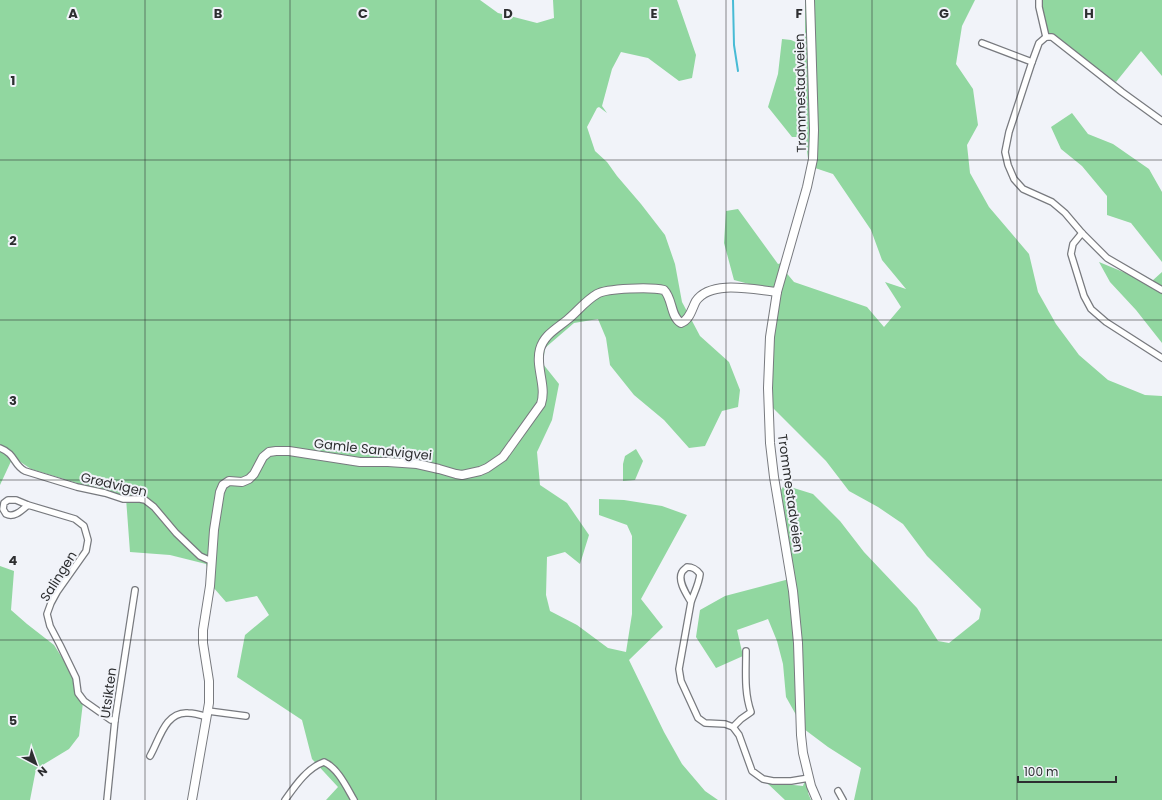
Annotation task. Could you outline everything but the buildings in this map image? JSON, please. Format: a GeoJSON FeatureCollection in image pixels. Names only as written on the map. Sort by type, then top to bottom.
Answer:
{"type":"FeatureCollection","features":[{"type":"Feature","properties":{"kind":"street","name":"Trommestadveien"},"geometry":{"type":"LineString","coordinates":[[810,0],[814,130],[812,159],[807,187],[777,292],[772,320],[769,366],[769,407],[770,443],[774,477],[793,591],[798,643],[801,735],[803,752],[811,786],[817,800]]}},
{"type":"Feature","properties":{"kind":"street"},"geometry":{"type":"LineString","coordinates":[[1039,0],[1039,7],[1046,37]]}},
{"type":"Feature","properties":{"kind":"street"},"geometry":{"type":"LineString","coordinates":[[1162,121],[1122,92],[1052,36],[1046,37],[1039,43],[1032,62],[1009,132],[1005,152],[1008,165],[1014,178],[1023,189],[1052,202],[1065,213],[1082,233],[1107,258],[1162,290]]}},
{"type":"Feature","properties":{"kind":"street"},"geometry":{"type":"LineString","coordinates":[[982,43],[1032,62]]}},
{"type":"Feature","properties":{"kind":"street"},"geometry":{"type":"LineString","coordinates":[[1082,233],[1073,244],[1072,254],[1084,296],[1091,309],[1106,322],[1162,358]]}},
{"type":"Feature","properties":{"kind":"street","name":"Gamle Sandvigvei"},"geometry":{"type":"LineString","coordinates":[[192,800],[210,693],[203,643],[203,630],[210,586],[214,530],[221,488],[227,482],[242,482],[249,479],[254,474],[263,457],[269,452],[276,451],[360,462],[417,464],[462,475],[480,471],[498,461],[507,452],[543,400],[543,390],[538,361],[540,347],[543,341],[597,293],[620,289],[664,290],[668,296],[677,321],[681,323],[685,322],[688,318],[696,302],[702,295],[710,290],[722,288],[777,292]]}},
{"type":"Feature","properties":{"kind":"street","name":"Grødvigen"},"geometry":{"type":"LineString","coordinates":[[0,448],[6,450],[14,457],[17,465],[22,470],[123,499],[145,500],[154,507],[176,533],[200,556],[211,561]]}},
{"type":"Feature","properties":{"kind":"street","name":"Salingen"},"geometry":{"type":"LineString","coordinates":[[28,505],[75,519],[84,526],[88,540],[86,551],[51,603],[47,614],[50,626],[76,678],[78,693],[84,701],[112,720],[115,720]]}},
{"type":"Feature","properties":{"kind":"street"},"geometry":{"type":"LineString","coordinates":[[691,602],[681,579],[682,573],[687,567],[697,570],[700,574],[700,581],[691,602],[679,669],[681,681],[698,718],[705,723],[733,726],[739,735],[752,771],[757,776],[773,781],[791,781],[809,778]]}},
{"type":"Feature","properties":{"kind":"street","name":"Utsikten"},"geometry":{"type":"LineString","coordinates":[[107,800],[115,720],[134,590]]}},
{"type":"Feature","properties":{"kind":"street"},"geometry":{"type":"LineString","coordinates":[[733,726],[751,712],[746,687],[746,651]]}},
{"type":"Feature","properties":{"kind":"street"},"geometry":{"type":"LineString","coordinates":[[150,756],[162,732],[170,719],[175,715],[187,712],[246,716]]}},
{"type":"Feature","properties":{"kind":"street"},"geometry":{"type":"LineString","coordinates":[[285,800],[303,778],[318,764],[324,762],[329,764],[354,800]]}},
{"type":"Feature","properties":{"kind":"street"},"geometry":{"type":"LineString","coordinates":[[838,791],[843,800]]}},
{"type":"Feature","properties":{"kind":"green space"},"geometry":{"type":"Polygon","coordinates":[[[0,0],[480,0],[498,13],[537,23],[554,18],[553,0],[677,0],[696,55],[692,78],[679,81],[648,58],[621,52],[612,69],[602,106],[607,113],[599,107],[597,108],[587,127],[595,151],[607,162],[665,235],[675,264],[682,302],[700,336],[729,362],[740,390],[738,407],[722,411],[705,446],[689,448],[664,420],[634,395],[610,365],[606,338],[598,319],[574,323],[545,348],[543,364],[559,384],[552,420],[537,452],[540,485],[567,503],[589,535],[580,564],[565,552],[547,557],[546,595],[550,611],[577,625],[608,648],[626,652],[632,614],[632,536],[627,525],[599,515],[599,499],[624,500],[662,506],[687,515],[641,599],[663,627],[629,660],[664,732],[682,764],[705,791],[718,800],[326,800],[338,787],[312,759],[302,720],[237,677],[245,635],[269,615],[257,596],[226,602],[213,587],[206,564],[170,555],[130,552],[126,498],[31,469],[13,457],[0,485],[0,0]]]}},
{"type":"Feature","properties":{"kind":"green space"},"geometry":{"type":"Polygon","coordinates":[[[805,0],[975,0],[962,26],[956,64],[973,89],[978,125],[967,145],[970,173],[989,207],[1029,254],[1038,292],[1056,324],[1079,355],[1108,380],[1145,395],[1162,396],[1162,800],[854,800],[861,768],[828,747],[804,729],[786,697],[783,664],[777,641],[768,619],[737,630],[743,656],[716,668],[696,637],[700,610],[725,596],[793,578],[778,495],[784,485],[813,494],[840,521],[864,552],[917,608],[938,641],[949,643],[979,619],[981,609],[927,556],[903,524],[878,507],[849,491],[826,461],[771,406],[773,299],[768,289],[734,280],[724,243],[726,211],[738,209],[778,264],[784,262],[784,270],[794,282],[867,307],[884,327],[901,307],[885,282],[906,289],[882,260],[871,230],[833,174],[809,166],[807,151],[802,137],[792,137],[768,107],[778,74],[782,39],[791,40],[805,46],[805,0]]]}},
{"type":"Feature","properties":{"kind":"green space"},"geometry":{"type":"Polygon","coordinates":[[[1038,0],[1162,0],[1162,76],[1141,51],[1116,82],[1090,66],[1040,28],[1042,16],[1038,0]]]}},
{"type":"Feature","properties":{"kind":"green space"},"geometry":{"type":"Polygon","coordinates":[[[1072,113],[1088,134],[1113,144],[1149,169],[1162,192],[1162,262],[1131,223],[1107,215],[1107,196],[1082,166],[1061,149],[1051,127],[1072,113]]]}},
{"type":"Feature","properties":{"kind":"green space"},"geometry":{"type":"Polygon","coordinates":[[[1099,262],[1133,276],[1152,281],[1162,272],[1162,343],[1136,310],[1110,282],[1099,262]]]}},
{"type":"Feature","properties":{"kind":"green space"},"geometry":{"type":"Polygon","coordinates":[[[636,449],[643,461],[635,480],[623,481],[623,464],[625,456],[636,449]]]}},
{"type":"Feature","properties":{"kind":"green space"},"geometry":{"type":"Polygon","coordinates":[[[0,566],[14,571],[11,610],[54,645],[73,675],[77,692],[84,694],[79,736],[69,749],[36,769],[30,800],[0,800],[0,566]]]}},
{"type":"Feature","properties":{"kind":"green space"},"geometry":{"type":"Polygon","coordinates":[[[810,767],[808,793],[811,800],[785,800],[766,782],[803,786],[810,767]]]}},
{"type":"Feature","properties":{"kind":"waterway"},"geometry":{"type":"LineString","coordinates":[[733,0],[734,45],[738,71]]}}]}
